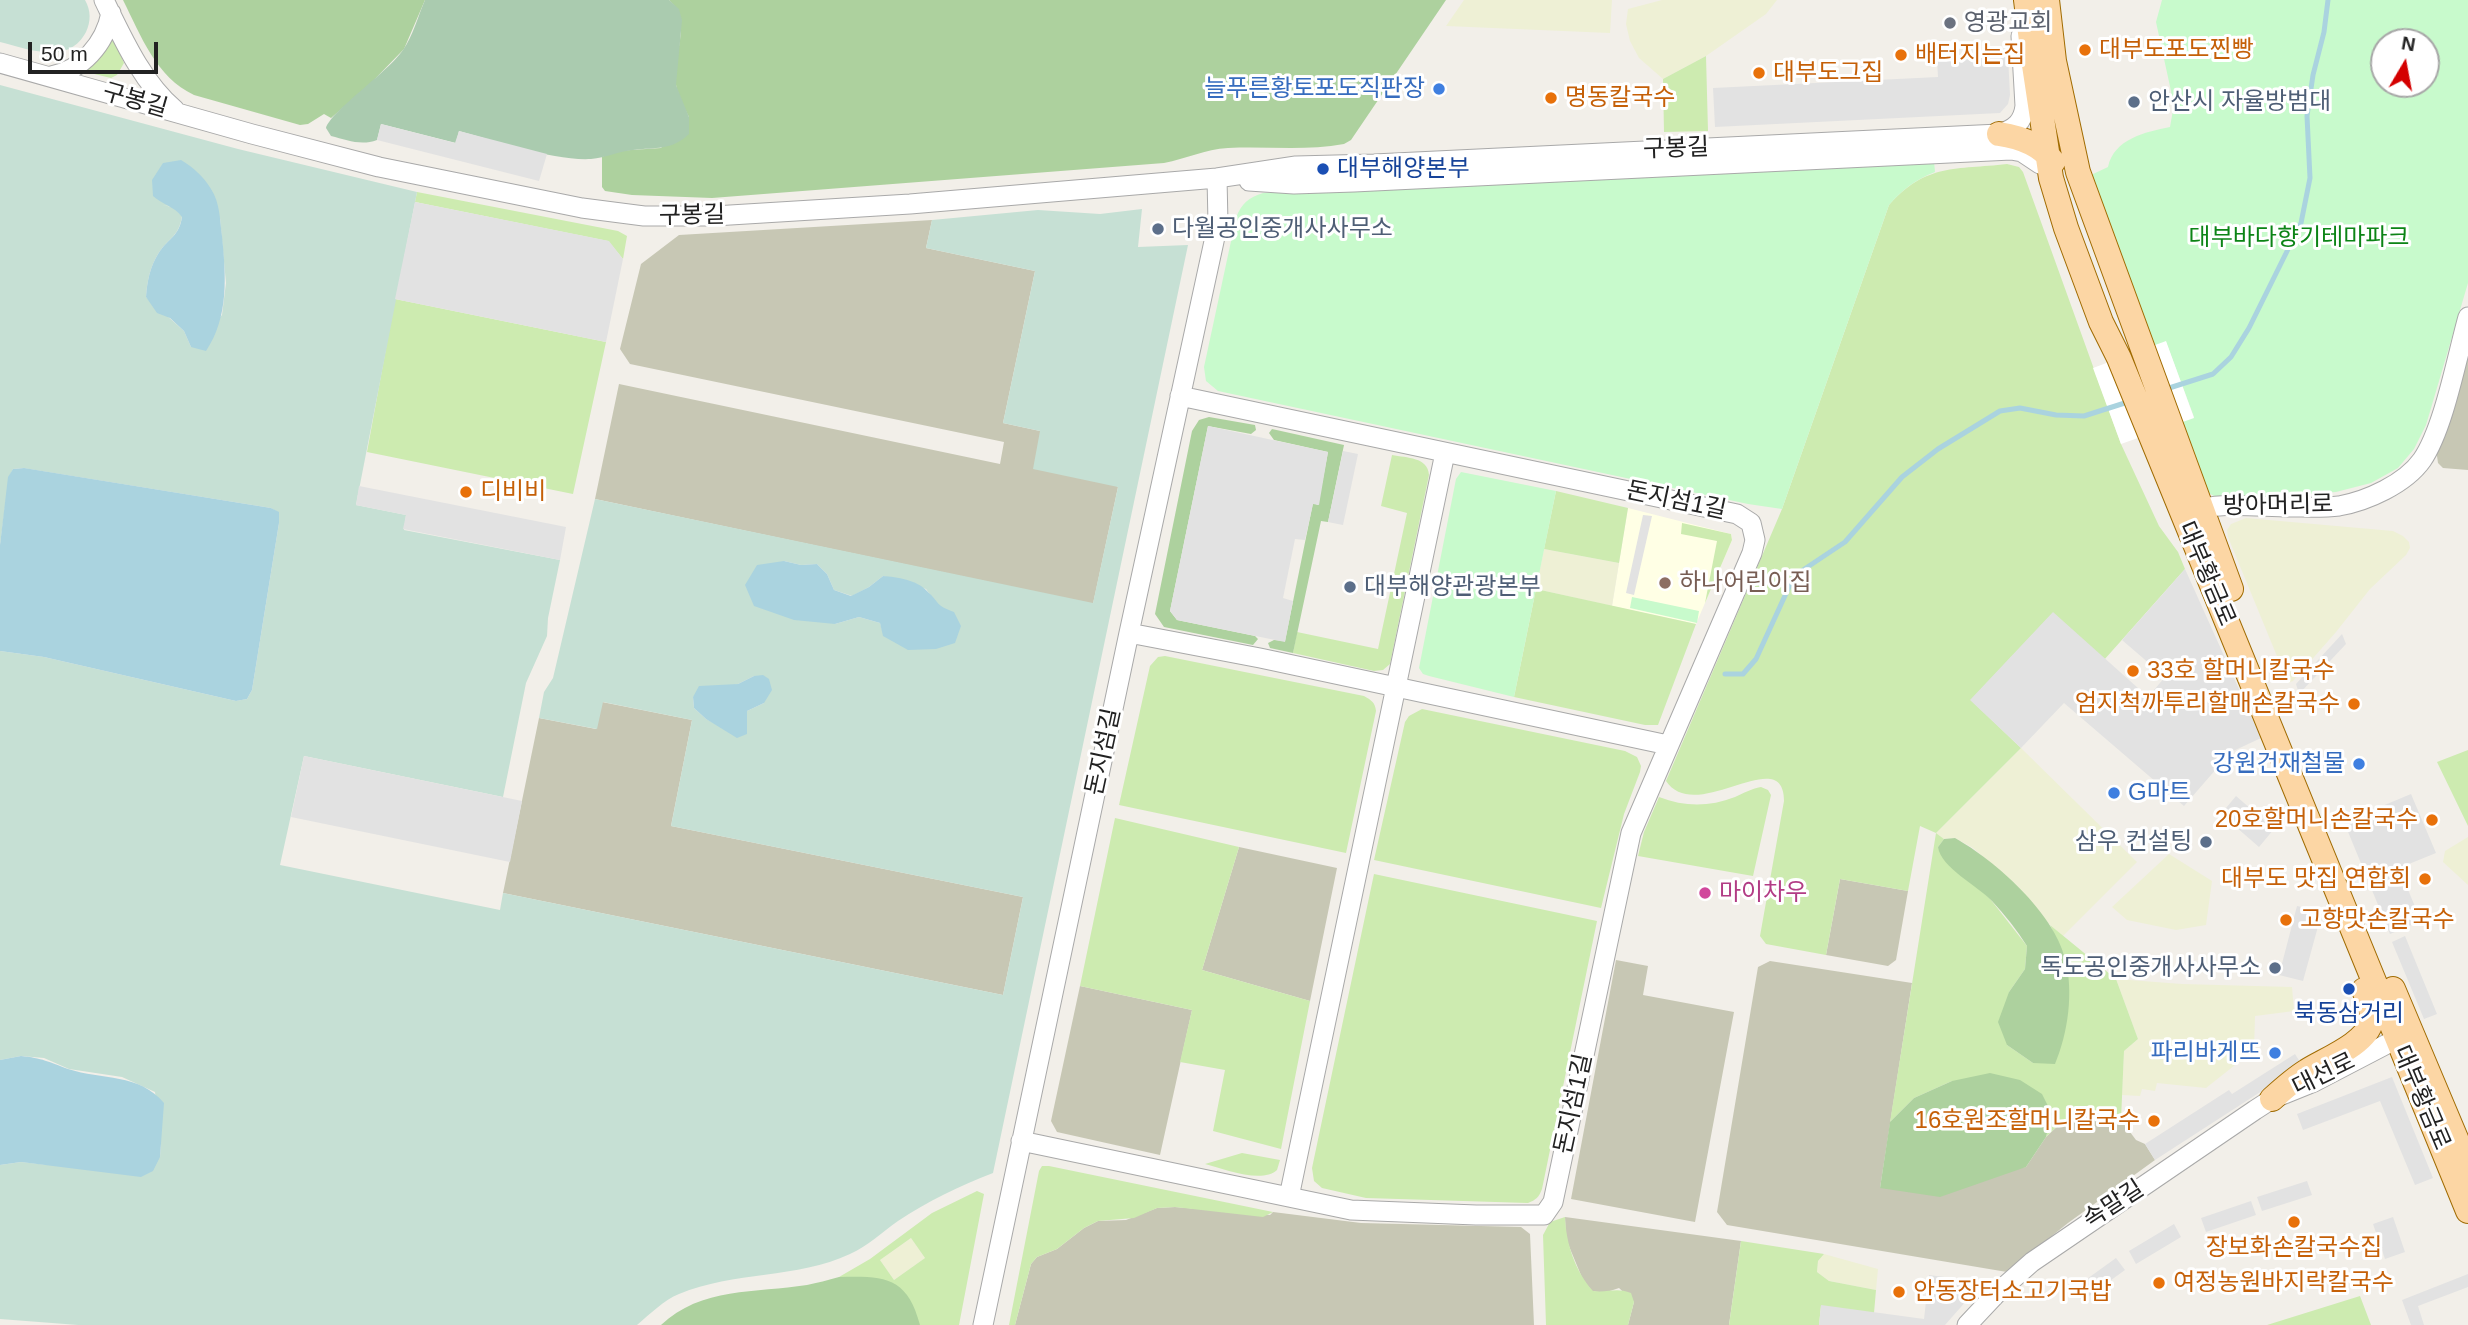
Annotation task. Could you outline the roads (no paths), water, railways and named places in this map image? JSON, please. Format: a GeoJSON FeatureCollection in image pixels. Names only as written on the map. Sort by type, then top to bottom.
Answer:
{"type":"FeatureCollection","features":[{"type":"Feature","properties":{"kind":"main road","name":"대부황금로"},"geometry":{"type":"LineString","coordinates":[[2033,4],[2049,29],[2078,172],[2172,426],[2191,511],[2320,853],[2468,1167]]}},
{"type":"Feature","properties":{"kind":"main road","name":"대부황금로"},"geometry":{"type":"LineString","coordinates":[[2033,4],[2042,151],[2066,228],[2148,435],[2215,550],[2404,1035],[2468,1211]]}},
{"type":"Feature","properties":{"kind":"main road"},"geometry":{"type":"LineString","coordinates":[[2042,151],[2058,116],[2060,89]]}},
{"type":"Feature","properties":{"kind":"main road"},"geometry":{"type":"LineString","coordinates":[[1997,142],[2042,151],[2066,184],[2094,256],[2104,270],[2116,277]]}},
{"type":"Feature","properties":{"kind":"main road"},"geometry":{"type":"LineString","coordinates":[[2272,1099],[2305,1072],[2357,1041],[2369,1028],[2372,1020],[2369,1002],[2342,936],[2320,853]]}},
{"type":"Feature","properties":{"kind":"street"},"geometry":{"type":"LineString","coordinates":[[1997,142],[2024,116],[2021,27],[2033,4]]}},
{"type":"Feature","properties":{"kind":"street","name":"구봉길"},"geometry":{"type":"LineString","coordinates":[[51,76],[73,69],[88,56],[103,36],[108,6]]}},
{"type":"Feature","properties":{"kind":"street","name":"구봉길"},"geometry":{"type":"LineString","coordinates":[[108,6],[150,84],[178,113]]}},
{"type":"Feature","properties":{"kind":"street","name":"구봉길"},"geometry":{"type":"LineString","coordinates":[[0,63],[379,167],[569,206],[644,216],[702,217],[838,209],[1217,178],[1294,184],[1997,142],[2033,157],[2042,151]]}},
{"type":"Feature","properties":{"kind":"street","name":"돈지섬길"},"geometry":{"type":"LineString","coordinates":[[983,1325],[1129,633],[1219,223],[1217,178]]}},
{"type":"Feature","properties":{"kind":"street","name":"방아머리로"},"geometry":{"type":"LineString","coordinates":[[2191,511],[2339,506],[2396,483],[2421,462],[2428,449],[2445,402],[2468,317]]}},
{"type":"Feature","properties":{"kind":"street","name":"돈지섬1길"},"geometry":{"type":"LineString","coordinates":[[1021,1141],[1351,1210],[1539,1216],[1549,1210],[1553,1202],[1631,833],[1752,553],[1755,540],[1751,523],[1737,514],[1180,396]]}},
{"type":"Feature","properties":{"kind":"street"},"geometry":{"type":"LineString","coordinates":[[1290,1198],[1445,453]]}},
{"type":"Feature","properties":{"kind":"street"},"geometry":{"type":"LineString","coordinates":[[1129,633],[1668,745]]}},
{"type":"Feature","properties":{"kind":"street","name":"대선로"},"geometry":{"type":"LineString","coordinates":[[2272,1099],[2314,1082],[2404,1035]]}},
{"type":"Feature","properties":{"kind":"street","name":"속말길"},"geometry":{"type":"LineString","coordinates":[[1967,1325],[2032,1262],[2272,1099]]}},
{"type":"Feature","properties":{"kind":"water"},"geometry":{"type":"Polygon","coordinates":[[[181,160],[208,184],[214,194],[220,218],[224,296],[219,324],[206,351],[191,347],[184,331],[170,318],[157,313],[146,297],[153,264],[178,229],[182,217],[176,210],[153,196],[152,180],[163,163],[181,160]]]}},
{"type":"Feature","properties":{"kind":"water"},"geometry":{"type":"Polygon","coordinates":[[[24,468],[271,508],[279,512],[252,690],[247,699],[236,701],[44,657],[0,651],[0,545],[8,477],[13,469],[24,468]]]}},
{"type":"Feature","properties":{"kind":"water"},"geometry":{"type":"Polygon","coordinates":[[[784,561],[801,565],[817,564],[827,574],[834,590],[851,596],[883,576],[918,584],[941,605],[954,612],[961,626],[955,643],[936,649],[908,650],[883,636],[880,623],[859,617],[835,624],[794,620],[754,606],[745,585],[757,565],[784,561]]]}},
{"type":"Feature","properties":{"kind":"water"},"geometry":{"type":"Polygon","coordinates":[[[763,675],[769,679],[772,690],[764,703],[747,711],[747,734],[737,738],[706,719],[694,708],[693,697],[699,686],[738,684],[754,676],[763,675]]]}},
{"type":"Feature","properties":{"kind":"water"},"geometry":{"type":"Polygon","coordinates":[[[21,1056],[132,1082],[154,1093],[164,1103],[160,1157],[153,1171],[141,1177],[21,1162],[0,1165],[0,1060],[21,1056]]]}},
{"type":"Feature","properties":{"kind":"waterway"},"geometry":{"type":"LineString","coordinates":[[2166,389],[2213,374],[2231,357],[2249,328],[2301,223],[2310,178],[2307,116],[2328,0]]}},
{"type":"Feature","properties":{"kind":"waterway"},"geometry":{"type":"LineString","coordinates":[[1725,674],[1743,674],[1756,659],[1794,576],[1845,542],[1902,477],[1938,449],[2000,411],[2020,408],[2056,415],[2084,416],[2131,401]]}},
{"type":"Feature","properties":{"kind":"place","name":"영광교회"},"geometry":{"type":"Point","coordinates":[1950,23]}},
{"type":"Feature","properties":{"kind":"place","name":"대부도포도찐빵"},"geometry":{"type":"Point","coordinates":[2085,50]}},
{"type":"Feature","properties":{"kind":"place","name":"배터지는집"},"geometry":{"type":"Point","coordinates":[1901,55]}},
{"type":"Feature","properties":{"kind":"place","name":"대부도그집"},"geometry":{"type":"Point","coordinates":[1759,73]}},
{"type":"Feature","properties":{"kind":"place","name":"늘푸른황토포도직판장"},"geometry":{"type":"Point","coordinates":[1439,89]}},
{"type":"Feature","properties":{"kind":"place","name":"명동칼국수"},"geometry":{"type":"Point","coordinates":[1551,98]}},
{"type":"Feature","properties":{"kind":"place","name":"안산시 자율방범대"},"geometry":{"type":"Point","coordinates":[2134,102]}},
{"type":"Feature","properties":{"kind":"place","name":"대부해양본부"},"geometry":{"type":"Point","coordinates":[1323,169]}},
{"type":"Feature","properties":{"kind":"place","name":"다월공인중개사사무소"},"geometry":{"type":"Point","coordinates":[1158,229]}},
{"type":"Feature","properties":{"kind":"place","name":"디비비"},"geometry":{"type":"Point","coordinates":[466,492]}},
{"type":"Feature","properties":{"kind":"place","name":"하나어린이집"},"geometry":{"type":"Point","coordinates":[1665,583]}},
{"type":"Feature","properties":{"kind":"place","name":"대부해양관광본부"},"geometry":{"type":"Point","coordinates":[1350,587]}},
{"type":"Feature","properties":{"kind":"place","name":"33호 할머니칼국수"},"geometry":{"type":"Point","coordinates":[2133,671]}},
{"type":"Feature","properties":{"kind":"place","name":"엄지척까투리할매손칼국수"},"geometry":{"type":"Point","coordinates":[2354,704]}},
{"type":"Feature","properties":{"kind":"place","name":"강원건재철물"},"geometry":{"type":"Point","coordinates":[2359,764]}},
{"type":"Feature","properties":{"kind":"place","name":"G마트"},"geometry":{"type":"Point","coordinates":[2114,793]}},
{"type":"Feature","properties":{"kind":"place","name":"20호할머니손칼국수"},"geometry":{"type":"Point","coordinates":[2432,820]}},
{"type":"Feature","properties":{"kind":"place","name":"삼우 컨설팅"},"geometry":{"type":"Point","coordinates":[2206,842]}},
{"type":"Feature","properties":{"kind":"place","name":"대부도 맛집 연합회"},"geometry":{"type":"Point","coordinates":[2425,879]}},
{"type":"Feature","properties":{"kind":"place","name":"마이차우"},"geometry":{"type":"Point","coordinates":[1705,893]}},
{"type":"Feature","properties":{"kind":"place","name":"고향맛손칼국수"},"geometry":{"type":"Point","coordinates":[2286,920]}},
{"type":"Feature","properties":{"kind":"place","name":"독도공인중개사사무소"},"geometry":{"type":"Point","coordinates":[2275,968]}},
{"type":"Feature","properties":{"kind":"place","name":"북동삼거리"},"geometry":{"type":"Point","coordinates":[2349,989]}},
{"type":"Feature","properties":{"kind":"place","name":"파리바게뜨"},"geometry":{"type":"Point","coordinates":[2275,1053]}},
{"type":"Feature","properties":{"kind":"place","name":"16호원조할머니칼국수"},"geometry":{"type":"Point","coordinates":[2154,1121]}},
{"type":"Feature","properties":{"kind":"place","name":"장보화손칼국수집"},"geometry":{"type":"Point","coordinates":[2294,1222]}},
{"type":"Feature","properties":{"kind":"place","name":"여정농원바지락칼국수"},"geometry":{"type":"Point","coordinates":[2159,1283]}},
{"type":"Feature","properties":{"kind":"place","name":"안동장터소고기국밥"},"geometry":{"type":"Point","coordinates":[1899,1292]}},
{"type":"Feature","properties":{"kind":"park label","name":"대부바다향기테마파크"},"geometry":{"type":"Point","coordinates":[2299,238]}}]}
